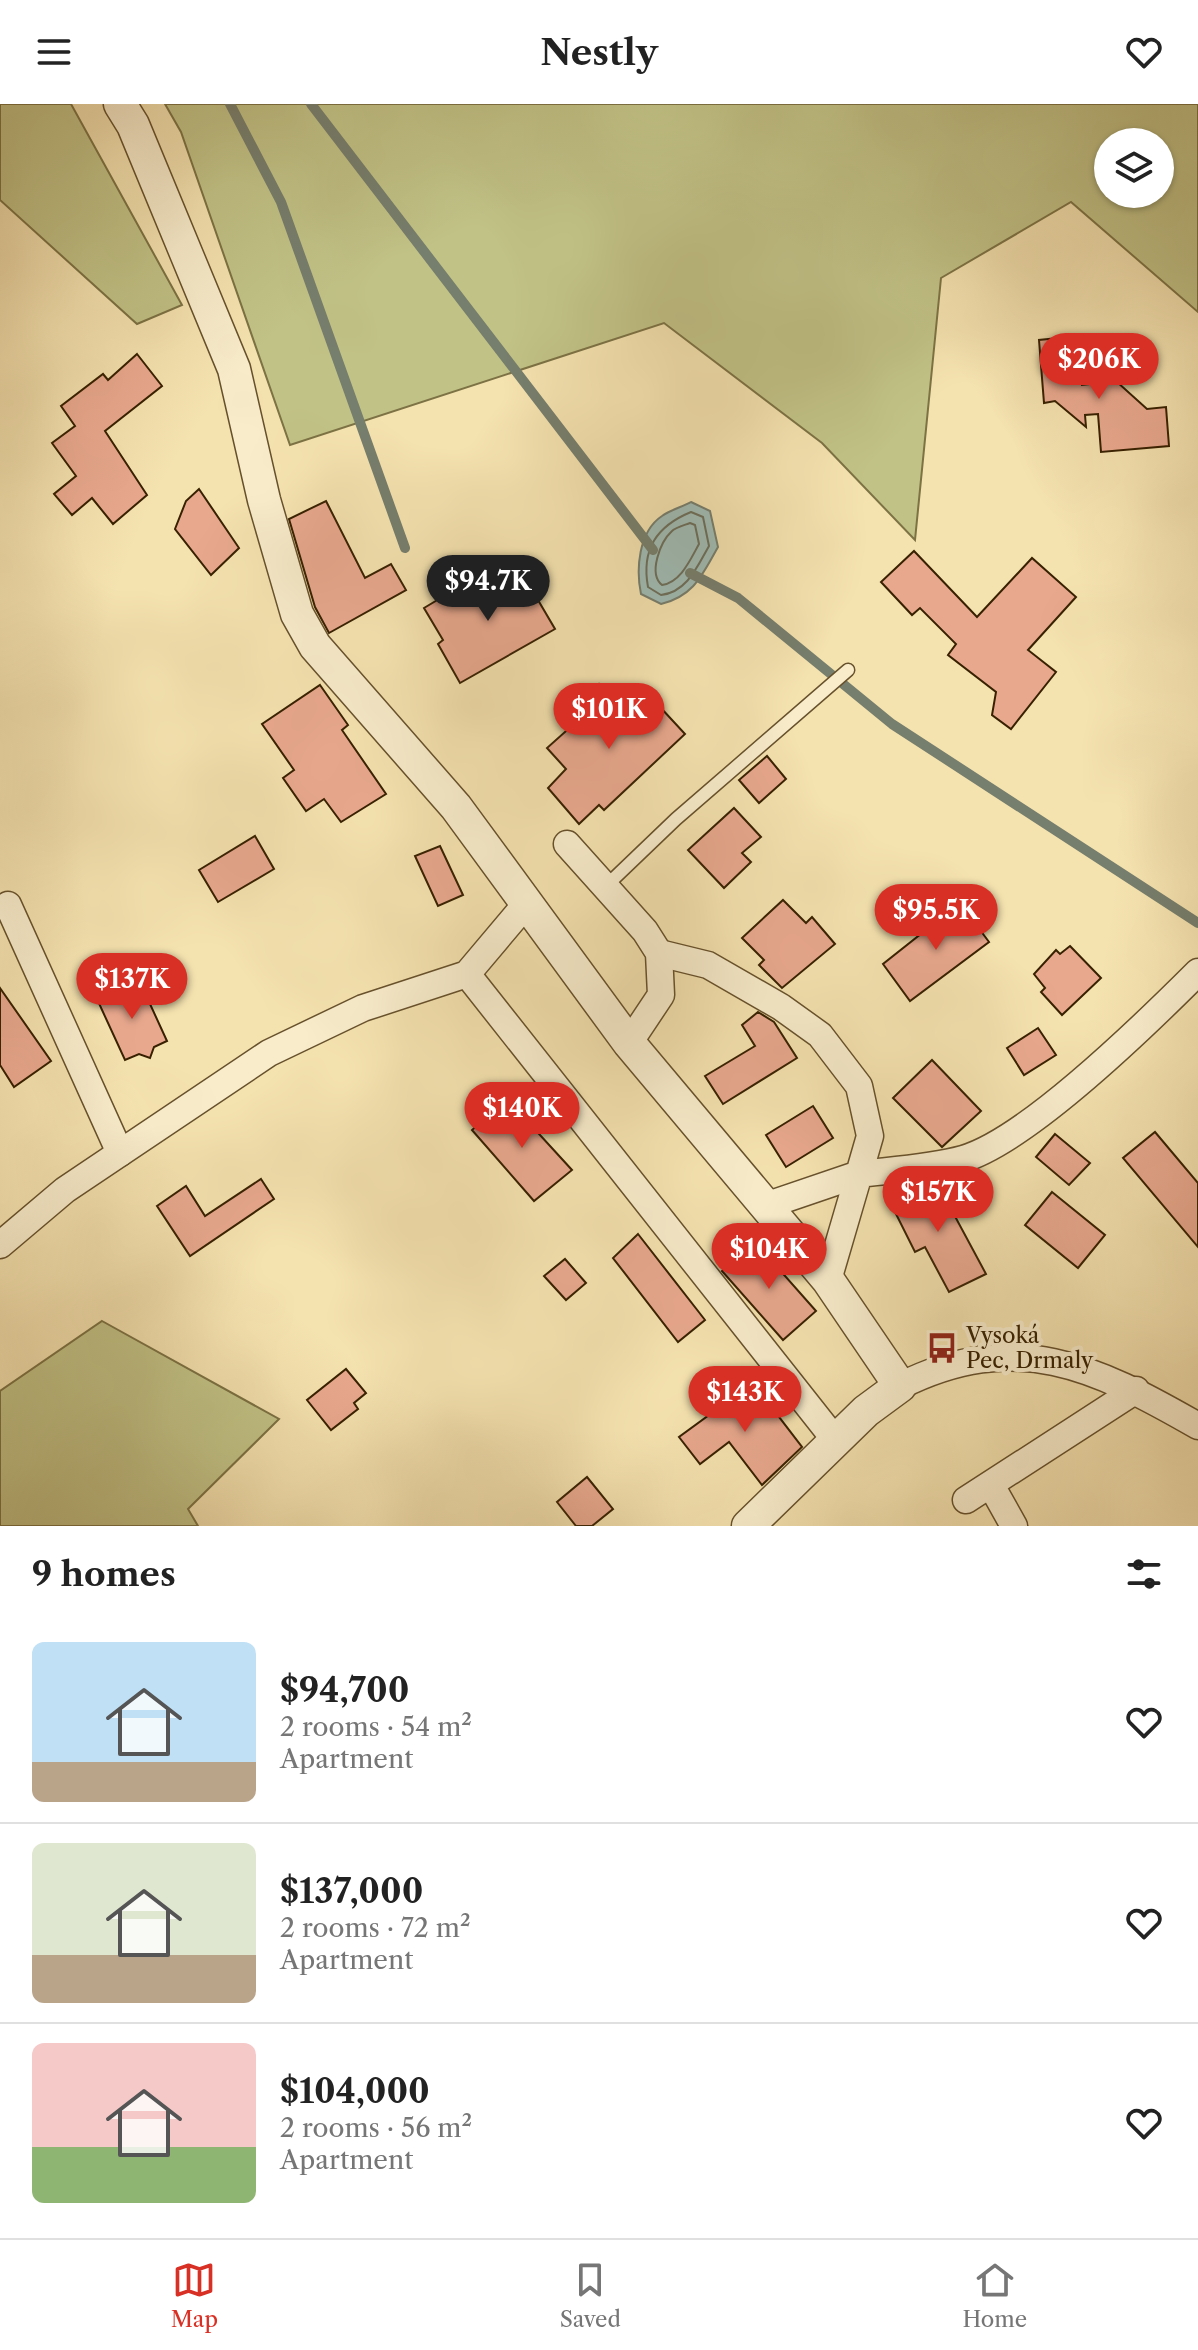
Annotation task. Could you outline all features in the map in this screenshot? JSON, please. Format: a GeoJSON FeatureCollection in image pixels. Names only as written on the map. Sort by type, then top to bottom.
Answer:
{"type":"FeatureCollection","features":[{"type":"Feature","properties":{"kind":"street"},"geometry":{"type":"LineString","coordinates":[[120,104],[133,125],[234,369],[264,500],[297,614],[315,646],[456,807],[629,1043],[828,1280],[900,1386]]}},
{"type":"Feature","properties":{"kind":"street"},"geometry":{"type":"LineString","coordinates":[[567,844],[645,931],[659,953],[661,995],[629,1043]]}},
{"type":"Feature","properties":{"kind":"street"},"geometry":{"type":"LineString","coordinates":[[0,1245],[65,1190],[269,1053],[363,1008],[467,974],[526,904]]}},
{"type":"Feature","properties":{"kind":"street"},"geometry":{"type":"LineString","coordinates":[[8,905],[120,1153]]}},
{"type":"Feature","properties":{"kind":"street"},"geometry":{"type":"LineString","coordinates":[[659,953],[708,965],[781,1007],[820,1035],[859,1086],[870,1136],[828,1280]]}},
{"type":"Feature","properties":{"kind":"street"},"geometry":{"type":"LineString","coordinates":[[765,1206],[859,1174],[964,1158],[1010,1135],[1132,1035],[1198,972]]}},
{"type":"Feature","properties":{"kind":"street"},"geometry":{"type":"LineString","coordinates":[[467,974],[836,1441]]}},
{"type":"Feature","properties":{"kind":"street"},"geometry":{"type":"LineString","coordinates":[[748,1526],[836,1441],[900,1386],[941,1368],[1012,1356],[1069,1363],[1136,1390],[1198,1426]]}},
{"type":"Feature","properties":{"kind":"street"},"geometry":{"type":"LineString","coordinates":[[966,1500],[1136,1390]]}},
{"type":"Feature","properties":{"kind":"street"},"geometry":{"type":"LineString","coordinates":[[991,1485],[1014,1526]]}},
{"type":"Feature","properties":{"kind":"lane"},"geometry":{"type":"LineString","coordinates":[[605,887],[676,819],[848,670]]}},
{"type":"Feature","properties":{"kind":"green space"},"geometry":{"type":"Polygon","coordinates":[[[0,104],[71,104],[182,305],[137,324],[0,200],[0,104]]]}},
{"type":"Feature","properties":{"kind":"green space"},"geometry":{"type":"Polygon","coordinates":[[[165,104],[1198,104],[1198,312],[1071,202],[941,278],[915,540],[822,443],[664,323],[290,445],[181,132],[165,104]]]}},
{"type":"Feature","properties":{"kind":"green space"},"geometry":{"type":"Polygon","coordinates":[[[102,1321],[279,1419],[188,1509],[198,1526],[0,1526],[0,1391],[102,1321]]]}},
{"type":"Feature","properties":{"kind":"water"},"geometry":{"type":"Polygon","coordinates":[[[691,502],[710,511],[718,547],[689,590],[661,604],[641,594],[639,563],[643,541],[662,516],[691,502]]]}},
{"type":"Feature","properties":{"kind":"building"},"geometry":{"type":"Polygon","coordinates":[[[1078,336],[1082,385],[1116,381],[1147,409],[1166,407],[1169,446],[1101,452],[1098,414],[1085,415],[1086,427],[1055,401],[1044,403],[1039,340],[1078,336]]]}},
{"type":"Feature","properties":{"kind":"building"},"geometry":{"type":"Polygon","coordinates":[[[137,354],[162,386],[105,431],[147,495],[113,524],[92,498],[72,515],[54,494],[76,476],[52,443],[75,426],[61,406],[103,374],[108,380],[137,354]]]}},
{"type":"Feature","properties":{"kind":"building"},"geometry":{"type":"Polygon","coordinates":[[[199,489],[239,548],[211,575],[175,529],[186,501],[199,489]]]}},
{"type":"Feature","properties":{"kind":"building"},"geometry":{"type":"Polygon","coordinates":[[[326,501],[365,578],[391,564],[406,590],[329,633],[315,607],[289,519],[326,501]]]}},
{"type":"Feature","properties":{"kind":"building"},"geometry":{"type":"Polygon","coordinates":[[[914,551],[977,617],[1032,558],[1076,597],[1028,650],[1056,672],[1011,729],[992,715],[996,692],[948,655],[956,644],[920,608],[912,615],[881,582],[914,551]]]}},
{"type":"Feature","properties":{"kind":"building"},"geometry":{"type":"Polygon","coordinates":[[[518,566],[555,629],[460,683],[438,644],[443,640],[424,608],[466,583],[472,594],[518,566]]]}},
{"type":"Feature","properties":{"kind":"building"},"geometry":{"type":"Polygon","coordinates":[[[599,684],[627,714],[648,694],[685,734],[604,810],[599,805],[579,824],[548,788],[566,769],[547,748],[584,715],[574,706],[599,684]]]}},
{"type":"Feature","properties":{"kind":"building"},"geometry":{"type":"Polygon","coordinates":[[[320,685],[348,725],[342,730],[386,794],[341,822],[324,799],[306,811],[283,778],[294,770],[262,724],[320,685]]]}},
{"type":"Feature","properties":{"kind":"building"},"geometry":{"type":"Polygon","coordinates":[[[767,756],[786,779],[759,803],[739,780],[767,756]]]}},
{"type":"Feature","properties":{"kind":"building"},"geometry":{"type":"Polygon","coordinates":[[[734,808],[761,837],[742,853],[751,862],[724,888],[688,850],[734,808]]]}},
{"type":"Feature","properties":{"kind":"building"},"geometry":{"type":"Polygon","coordinates":[[[255,836],[274,869],[218,902],[199,870],[255,836]]]}},
{"type":"Feature","properties":{"kind":"building"},"geometry":{"type":"Polygon","coordinates":[[[440,846],[463,895],[438,906],[415,856],[440,846]]]}},
{"type":"Feature","properties":{"kind":"building"},"geometry":{"type":"Polygon","coordinates":[[[783,900],[806,923],[812,917],[835,944],[782,988],[759,965],[764,960],[742,938],[783,900]]]}},
{"type":"Feature","properties":{"kind":"building"},"geometry":{"type":"Polygon","coordinates":[[[960,903],[989,942],[910,1001],[883,964],[960,903]]]}},
{"type":"Feature","properties":{"kind":"building"},"geometry":{"type":"Polygon","coordinates":[[[1070,946],[1101,978],[1062,1015],[1041,992],[1045,988],[1034,974],[1056,950],[1060,954],[1070,946]]]}},
{"type":"Feature","properties":{"kind":"building"},"geometry":{"type":"Polygon","coordinates":[[[139,980],[167,1041],[154,1047],[150,1058],[139,1054],[125,1060],[97,999],[139,980]]]}},
{"type":"Feature","properties":{"kind":"building"},"geometry":{"type":"Polygon","coordinates":[[[0,988],[51,1061],[14,1087],[0,1065],[0,988]]]}},
{"type":"Feature","properties":{"kind":"building"},"geometry":{"type":"Polygon","coordinates":[[[758,1012],[774,1022],[797,1058],[723,1104],[705,1076],[755,1046],[742,1025],[758,1012]]]}},
{"type":"Feature","properties":{"kind":"building"},"geometry":{"type":"Polygon","coordinates":[[[1038,1028],[1056,1055],[1024,1075],[1007,1048],[1038,1028]]]}},
{"type":"Feature","properties":{"kind":"building"},"geometry":{"type":"Polygon","coordinates":[[[932,1060],[981,1111],[942,1147],[893,1098],[932,1060]]]}},
{"type":"Feature","properties":{"kind":"building"},"geometry":{"type":"Polygon","coordinates":[[[507,1099],[572,1170],[534,1201],[472,1130],[507,1099]]]}},
{"type":"Feature","properties":{"kind":"building"},"geometry":{"type":"Polygon","coordinates":[[[813,1106],[833,1138],[786,1167],[766,1135],[813,1106]]]}},
{"type":"Feature","properties":{"kind":"building"},"geometry":{"type":"Polygon","coordinates":[[[1155,1132],[1198,1183],[1198,1247],[1123,1158],[1155,1132]]]}},
{"type":"Feature","properties":{"kind":"building"},"geometry":{"type":"Polygon","coordinates":[[[1055,1134],[1090,1163],[1069,1185],[1036,1157],[1055,1134]]]}},
{"type":"Feature","properties":{"kind":"building"},"geometry":{"type":"Polygon","coordinates":[[[261,1179],[274,1199],[190,1256],[157,1206],[186,1186],[205,1216],[261,1179]]]}},
{"type":"Feature","properties":{"kind":"building"},"geometry":{"type":"Polygon","coordinates":[[[936,1181],[986,1274],[949,1292],[925,1247],[915,1252],[890,1202],[925,1183],[936,1181]]]}},
{"type":"Feature","properties":{"kind":"building"},"geometry":{"type":"Polygon","coordinates":[[[1052,1192],[1105,1235],[1078,1268],[1025,1225],[1052,1192]]]}},
{"type":"Feature","properties":{"kind":"building"},"geometry":{"type":"Polygon","coordinates":[[[638,1234],[705,1320],[678,1342],[613,1258],[638,1234]]]}},
{"type":"Feature","properties":{"kind":"building"},"geometry":{"type":"Polygon","coordinates":[[[755,1242],[816,1311],[783,1340],[722,1271],[755,1242]]]}},
{"type":"Feature","properties":{"kind":"building"},"geometry":{"type":"Polygon","coordinates":[[[565,1259],[586,1283],[566,1300],[544,1276],[565,1259]]]}},
{"type":"Feature","properties":{"kind":"building"},"geometry":{"type":"Polygon","coordinates":[[[346,1369],[366,1393],[354,1403],[358,1409],[331,1430],[307,1400],[346,1369]]]}},
{"type":"Feature","properties":{"kind":"building"},"geometry":{"type":"Polygon","coordinates":[[[753,1383],[802,1447],[762,1485],[729,1442],[700,1464],[679,1437],[753,1383]]]}},
{"type":"Feature","properties":{"kind":"building"},"geometry":{"type":"Polygon","coordinates":[[[587,1477],[613,1509],[592,1526],[576,1526],[557,1502],[587,1477]]]}},
{"type":"Feature","properties":{"kind":"waterway"},"geometry":{"type":"LineString","coordinates":[[230,104],[281,202],[405,548]]}},
{"type":"Feature","properties":{"kind":"waterway"},"geometry":{"type":"LineString","coordinates":[[311,104],[653,550]]}},
{"type":"Feature","properties":{"kind":"waterway"},"geometry":{"type":"LineString","coordinates":[[690,573],[738,598],[892,724],[1198,923]]}},
{"type":"Feature","properties":{"kind":"place","name":"Vysoká Pec, Drmaly"},"geometry":{"type":"Point","coordinates":[942,1348]}}]}
